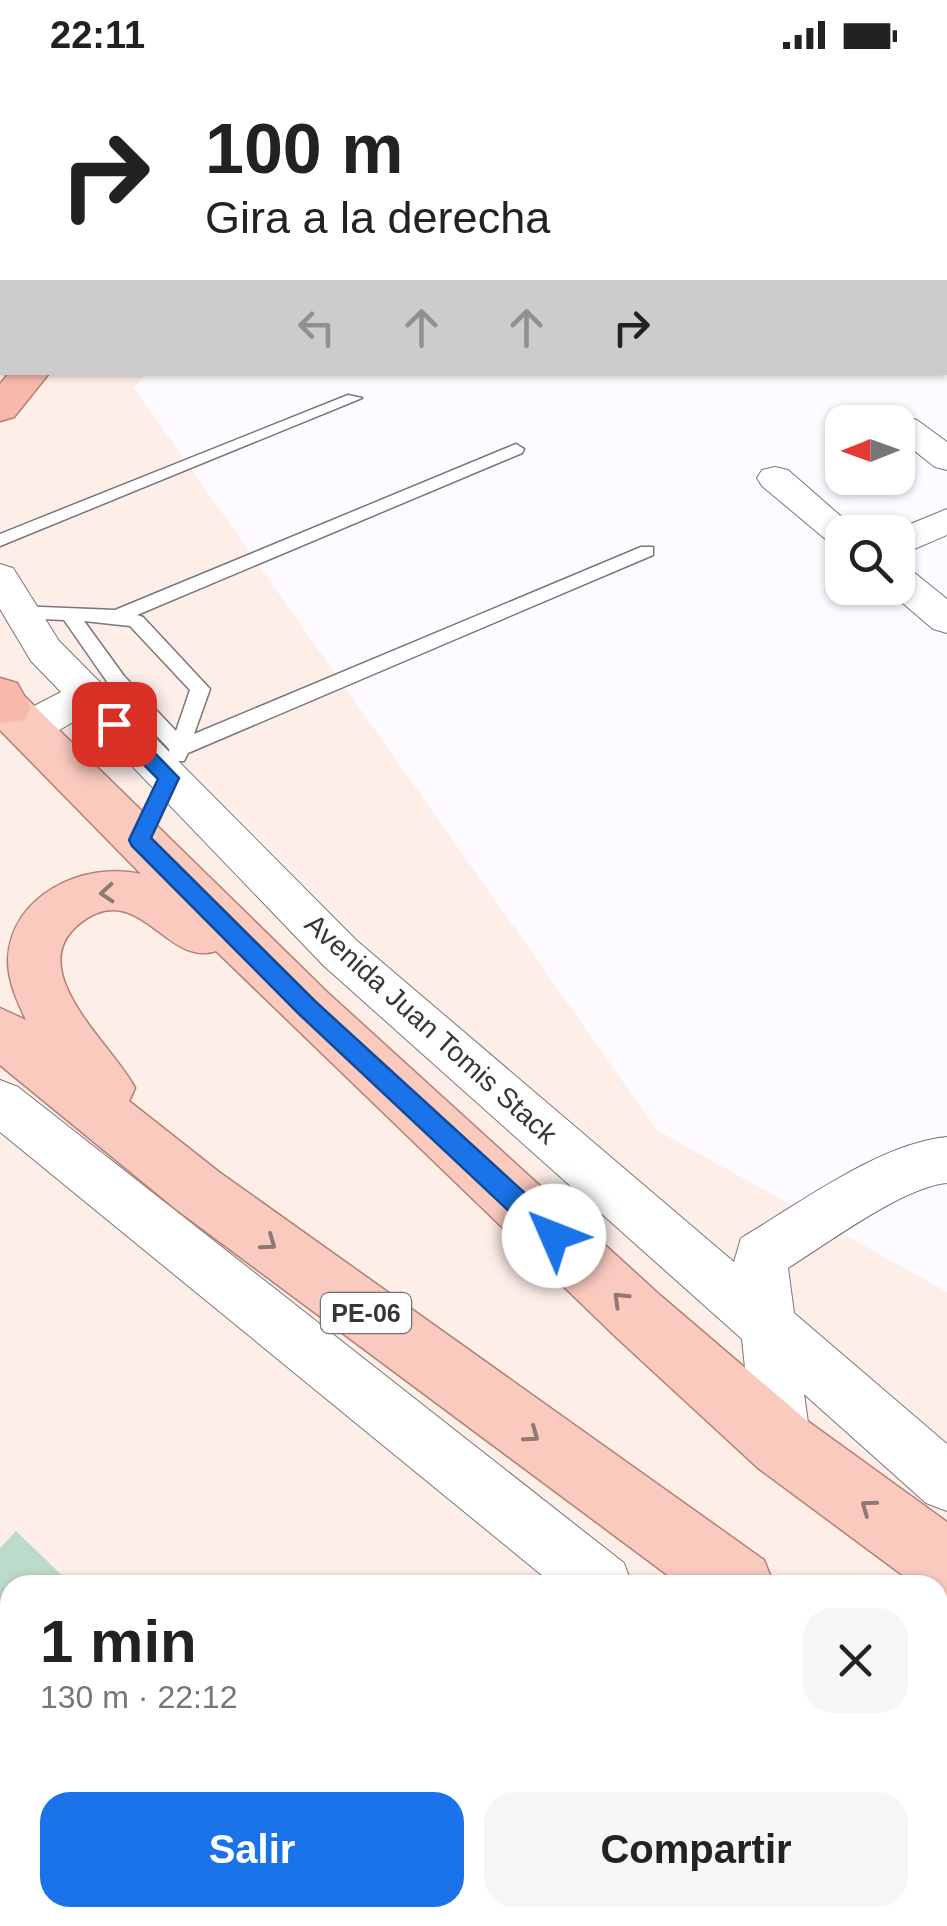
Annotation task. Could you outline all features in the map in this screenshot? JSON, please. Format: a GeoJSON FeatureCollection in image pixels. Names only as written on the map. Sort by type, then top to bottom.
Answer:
{"type":"FeatureCollection","features":[{"type":"Feature","properties":{"kind":"highway"},"geometry":{"type":"LineString","coordinates":[[0,409],[28,375]]}},
{"type":"Feature","properties":{"kind":"main road"},"geometry":{"type":"LineString","coordinates":[[9,708],[308,1009],[639,1317],[782,1444],[947,1565]]}},
{"type":"Feature","properties":{"kind":"main road"},"geometry":{"type":"LineString","coordinates":[[198,1192],[66,1041],[43,998],[35,962],[38,937],[52,914],[79,897],[104,891],[136,893],[168,909],[308,1009]]}},
{"type":"Feature","properties":{"kind":"main road","name":"PE-06"},"geometry":{"type":"LineString","coordinates":[[0,1032],[198,1192],[725,1575]]}},
{"type":"Feature","properties":{"kind":"street"},"geometry":{"type":"LineString","coordinates":[[915,435],[947,459]]}},
{"type":"Feature","properties":{"kind":"street"},"geometry":{"type":"LineString","coordinates":[[775,478],[825,520]]}},
{"type":"Feature","properties":{"kind":"street"},"geometry":{"type":"LineString","coordinates":[[915,536],[947,521]]}},
{"type":"Feature","properties":{"kind":"street"},"geometry":{"type":"LineString","coordinates":[[915,593],[947,620]]}},
{"type":"Feature","properties":{"kind":"street","name":"Avenida Juan Tomis Stack"},"geometry":{"type":"LineString","coordinates":[[6,600],[45,651],[102,689],[174,763],[340,953],[947,1482]]}},
{"type":"Feature","properties":{"kind":"street"},"geometry":{"type":"LineString","coordinates":[[9,708],[102,689]]}},
{"type":"Feature","properties":{"kind":"street"},"geometry":{"type":"LineString","coordinates":[[139,840],[174,763]]}},
{"type":"Feature","properties":{"kind":"street"},"geometry":{"type":"LineString","coordinates":[[0,1102],[589,1575]]}},
{"type":"Feature","properties":{"kind":"street"},"geometry":{"type":"LineString","coordinates":[[782,1444],[760,1256],[894,1178],[938,1158],[947,1160]]}},
{"type":"Feature","properties":{"kind":"lane"},"geometry":{"type":"LineString","coordinates":[[0,540],[354,398]]}},
{"type":"Feature","properties":{"kind":"lane"},"geometry":{"type":"LineString","coordinates":[[117,616],[516,448]]}},
{"type":"Feature","properties":{"kind":"lane"},"geometry":{"type":"LineString","coordinates":[[174,763],[647,550]]}},
{"type":"Feature","properties":{"kind":"lane"},"geometry":{"type":"LineString","coordinates":[[6,600],[69,614],[136,621],[200,689],[174,763]]}},
{"type":"Feature","properties":{"kind":"lane"},"geometry":{"type":"LineString","coordinates":[[69,614],[102,689]]}},
{"type":"Feature","properties":{"kind":"shaded area"},"geometry":{"type":"Polygon","coordinates":[[[0,375],[145,375],[134,388],[657,1130],[947,1292],[947,1575],[0,1575],[0,375]]]}},
{"type":"Feature","properties":{"kind":"green space"},"geometry":{"type":"Polygon","coordinates":[[[16,1531],[62,1575],[0,1575],[0,1548],[16,1531]]]}},
{"type":"Feature","properties":{"kind":"route"},"geometry":{"type":"LineString","coordinates":[[114,724],[169,778],[139,840],[308,1009],[554,1236]]}}]}
